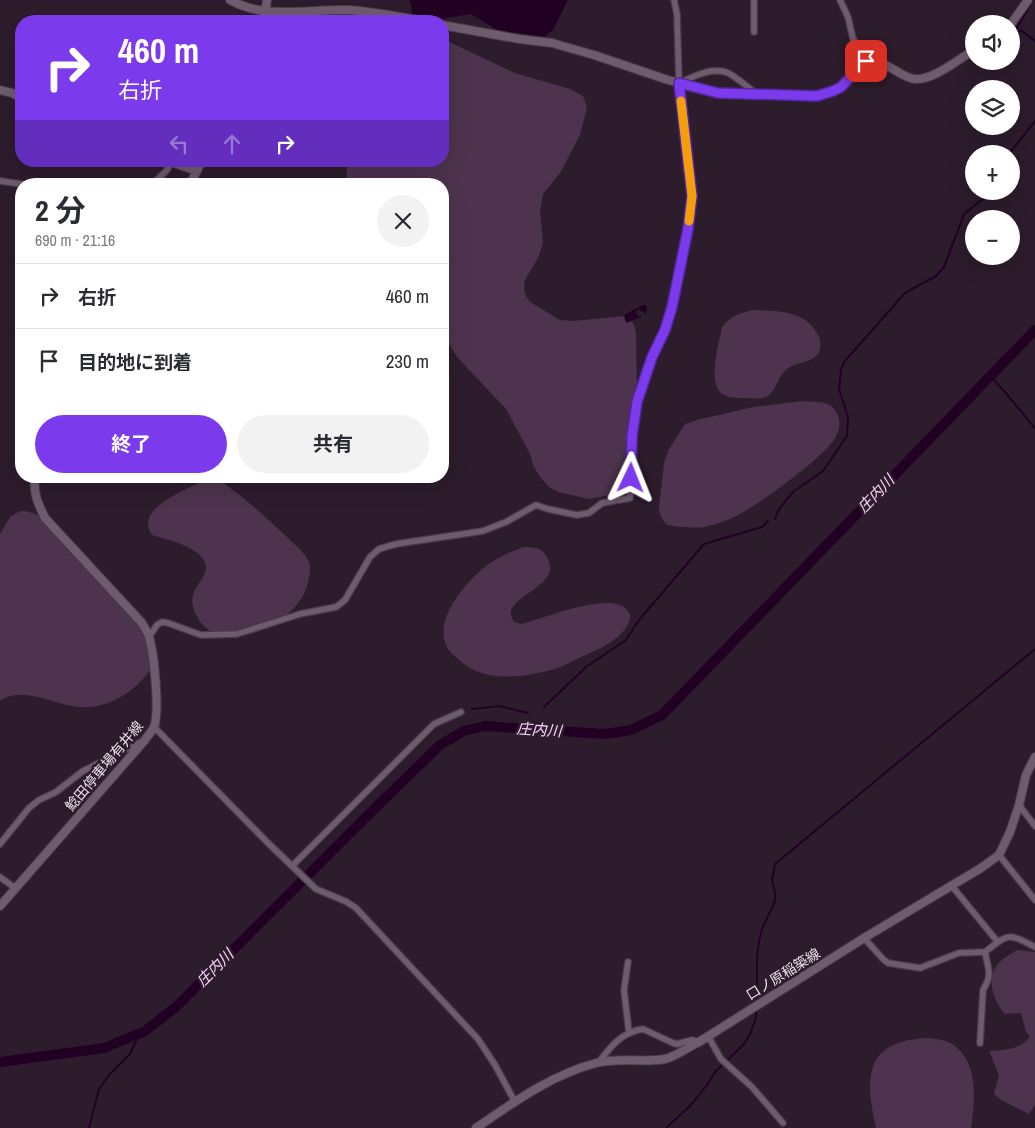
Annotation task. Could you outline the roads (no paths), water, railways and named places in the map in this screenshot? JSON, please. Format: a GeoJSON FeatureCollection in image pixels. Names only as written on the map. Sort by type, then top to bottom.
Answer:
{"type":"FeatureCollection","features":[{"type":"Feature","properties":{"kind":"main road"},"geometry":{"type":"LineString","coordinates":[[230,0],[240,6],[267,12],[349,10],[383,15]]}},
{"type":"Feature","properties":{"kind":"main road"},"geometry":{"type":"LineString","coordinates":[[266,15],[268,0]]}},
{"type":"Feature","properties":{"kind":"main road"},"geometry":{"type":"LineString","coordinates":[[1017,15],[1028,0]]}},
{"type":"Feature","properties":{"kind":"main road"},"geometry":{"type":"LineString","coordinates":[[449,26],[552,43],[679,83],[718,93],[817,96],[827,94],[846,83],[866,61],[873,60],[908,78],[921,79],[934,74],[965,55]]}},
{"type":"Feature","properties":{"kind":"main road"},"geometry":{"type":"LineString","coordinates":[[0,90],[15,95]]}},
{"type":"Feature","properties":{"kind":"main road"},"geometry":{"type":"LineString","coordinates":[[185,167],[197,171]]}},
{"type":"Feature","properties":{"kind":"main road"},"geometry":{"type":"LineString","coordinates":[[193,178],[199,167]]}},
{"type":"Feature","properties":{"kind":"main road","name":"鯰田停車場有井線"},"geometry":{"type":"LineString","coordinates":[[0,906],[145,740],[154,727],[156,696],[153,656],[149,637],[142,623],[46,518],[37,502],[34,483]]}},
{"type":"Feature","properties":{"kind":"main road"},"geometry":{"type":"LineString","coordinates":[[999,855],[1010,832],[1026,775],[1035,756]]}},
{"type":"Feature","properties":{"kind":"main road","name":"口ノ原稲築線"},"geometry":{"type":"LineString","coordinates":[[476,1128],[542,1084],[562,1075],[599,1062],[664,1059],[699,1042],[999,855]]}},
{"type":"Feature","properties":{"kind":"street"},"geometry":{"type":"LineString","coordinates":[[149,637],[157,625],[162,622],[201,635],[238,634],[300,614],[336,607],[345,600],[370,557],[378,549],[396,544],[482,531],[506,522],[536,505],[577,515],[589,513],[602,503],[630,498],[632,436],[637,402],[672,307],[688,229],[692,196],[679,83],[677,14],[674,0]]}},
{"type":"Feature","properties":{"kind":"street"},"geometry":{"type":"LineString","coordinates":[[754,0],[754,32]]}},
{"type":"Feature","properties":{"kind":"street"},"geometry":{"type":"LineString","coordinates":[[840,0],[848,17],[852,39],[863,52],[866,61]]}},
{"type":"Feature","properties":{"kind":"street"},"geometry":{"type":"LineString","coordinates":[[679,83],[705,72],[718,71],[728,73],[757,94]]}},
{"type":"Feature","properties":{"kind":"street"},"geometry":{"type":"LineString","coordinates":[[159,178],[168,167]]}},
{"type":"Feature","properties":{"kind":"street"},"geometry":{"type":"LineString","coordinates":[[0,180],[15,183]]}},
{"type":"Feature","properties":{"kind":"street"},"geometry":{"type":"LineString","coordinates":[[293,867],[434,724],[461,712]]}},
{"type":"Feature","properties":{"kind":"street"},"geometry":{"type":"LineString","coordinates":[[154,727],[316,889],[348,902],[356,908],[478,1039],[495,1065],[514,1102]]}},
{"type":"Feature","properties":{"kind":"street"},"geometry":{"type":"LineString","coordinates":[[0,844],[29,808],[40,800],[56,792],[83,771],[145,740]]}},
{"type":"Feature","properties":{"kind":"street"},"geometry":{"type":"LineString","coordinates":[[1019,805],[1035,826]]}},
{"type":"Feature","properties":{"kind":"street"},"geometry":{"type":"LineString","coordinates":[[999,855],[1035,900]]}},
{"type":"Feature","properties":{"kind":"street"},"geometry":{"type":"LineString","coordinates":[[0,877],[15,888]]}},
{"type":"Feature","properties":{"kind":"street"},"geometry":{"type":"LineString","coordinates":[[951,885],[998,941]]}},
{"type":"Feature","properties":{"kind":"street"},"geometry":{"type":"LineString","coordinates":[[864,938],[888,963],[920,968],[959,953],[985,952],[998,941],[1011,937],[1018,938],[1035,947]]}},
{"type":"Feature","properties":{"kind":"street"},"geometry":{"type":"LineString","coordinates":[[980,1043],[984,990],[990,970],[985,952]]}},
{"type":"Feature","properties":{"kind":"street"},"geometry":{"type":"LineString","coordinates":[[628,962],[624,990],[629,1033]]}},
{"type":"Feature","properties":{"kind":"street"},"geometry":{"type":"LineString","coordinates":[[599,1062],[613,1043],[629,1033],[643,1029],[673,1043],[678,1044],[692,1040],[699,1042]]}},
{"type":"Feature","properties":{"kind":"street"},"geometry":{"type":"LineString","coordinates":[[708,1036],[721,1060],[752,1087],[783,1124]]}},
{"type":"Feature","properties":{"kind":"waterway"},"geometry":{"type":"LineString","coordinates":[[1033,0],[1015,31],[1022,31],[1035,41]]}},
{"type":"Feature","properties":{"kind":"waterway"},"geometry":{"type":"LineString","coordinates":[[1016,145],[1035,121]]}},
{"type":"Feature","properties":{"kind":"waterway"},"geometry":{"type":"LineString","coordinates":[[775,519],[779,509],[793,492],[823,471],[847,436],[848,417],[839,389],[844,362],[905,293],[936,276],[944,267],[964,214],[982,200]]}},
{"type":"Feature","properties":{"kind":"waterway","name":"庄内川"},"geometry":{"type":"LineString","coordinates":[[0,1062],[104,1048],[145,1031],[176,1007],[440,745],[464,731],[485,726],[605,734],[631,730],[662,715],[1035,330]]}},
{"type":"Feature","properties":{"kind":"waterway"},"geometry":{"type":"LineString","coordinates":[[991,377],[1035,428]]}},
{"type":"Feature","properties":{"kind":"waterway"},"geometry":{"type":"LineString","coordinates":[[544,707],[586,667],[626,640],[639,620],[704,544],[762,527],[768,521]]}},
{"type":"Feature","properties":{"kind":"waterway"},"geometry":{"type":"LineString","coordinates":[[757,1002],[759,941],[762,929],[775,901],[772,880],[775,864],[1035,649]]}},
{"type":"Feature","properties":{"kind":"waterway"},"geometry":{"type":"LineString","coordinates":[[472,709],[499,706],[528,713]]}},
{"type":"Feature","properties":{"kind":"waterway"},"geometry":{"type":"LineString","coordinates":[[666,1128],[691,1105],[715,1072],[744,1044],[756,1018],[756,1009]]}},
{"type":"Feature","properties":{"kind":"waterway"},"geometry":{"type":"LineString","coordinates":[[89,1128],[99,1089],[110,1074],[130,1054],[139,1034]]}}]}
